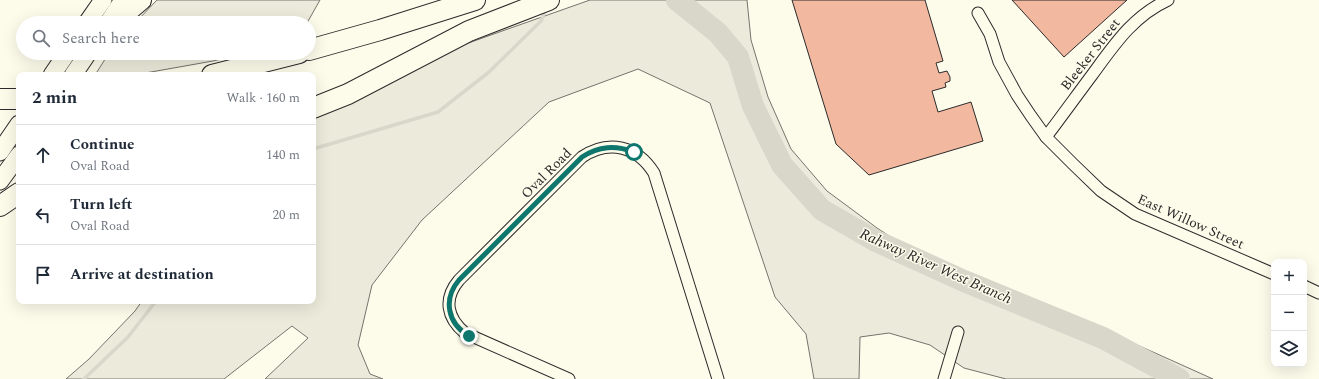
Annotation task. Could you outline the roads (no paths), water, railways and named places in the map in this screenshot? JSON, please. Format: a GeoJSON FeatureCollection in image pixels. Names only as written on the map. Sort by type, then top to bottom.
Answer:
{"type":"FeatureCollection","features":[{"type":"Feature","properties":{"kind":"highway"},"geometry":{"type":"LineString","coordinates":[[122,16],[141,0]]}},
{"type":"Feature","properties":{"kind":"highway"},"geometry":{"type":"LineString","coordinates":[[316,48],[380,30],[475,0]]}},
{"type":"Feature","properties":{"kind":"highway"},"geometry":{"type":"LineString","coordinates":[[316,107],[348,94],[469,31],[549,0]]}},
{"type":"Feature","properties":{"kind":"highway"},"geometry":{"type":"LineString","coordinates":[[224,72],[271,60]]}},
{"type":"Feature","properties":{"kind":"highway"},"geometry":{"type":"LineString","coordinates":[[0,99],[16,99]]}},
{"type":"Feature","properties":{"kind":"highway"},"geometry":{"type":"LineString","coordinates":[[0,206],[16,195]]}},
{"type":"Feature","properties":{"kind":"main road"},"geometry":{"type":"LineString","coordinates":[[93,16],[103,0]]}},
{"type":"Feature","properties":{"kind":"main road"},"geometry":{"type":"LineString","coordinates":[[113,16],[123,0]]}},
{"type":"Feature","properties":{"kind":"main road"},"geometry":{"type":"LineString","coordinates":[[54,72],[62,60]]}},
{"type":"Feature","properties":{"kind":"main road"},"geometry":{"type":"LineString","coordinates":[[75,72],[83,60]]}},
{"type":"Feature","properties":{"kind":"main road"},"geometry":{"type":"LineString","coordinates":[[0,152],[16,128]]}},
{"type":"Feature","properties":{"kind":"main road"},"geometry":{"type":"LineString","coordinates":[[0,181],[16,159]]}},
{"type":"Feature","properties":{"kind":"street","name":"Bleeker Street"},"geometry":{"type":"LineString","coordinates":[[1046,137],[1120,38],[1137,19],[1158,4],[1168,0]]}},
{"type":"Feature","properties":{"kind":"street","name":"East Willow Street"},"geometry":{"type":"LineString","coordinates":[[978,13],[990,34],[999,62],[1017,95],[1046,137],[1101,191],[1135,214],[1271,273]]}},
{"type":"Feature","properties":{"kind":"street","name":"Oval Road"},"geometry":{"type":"LineString","coordinates":[[570,379],[465,333],[457,326],[451,317],[449,306],[450,295],[454,285],[582,157],[600,148],[615,147],[624,148],[634,152],[649,165],[654,173],[718,379]]}},
{"type":"Feature","properties":{"kind":"street"},"geometry":{"type":"LineString","coordinates":[[1307,287],[1319,293]]}},
{"type":"Feature","properties":{"kind":"street"},"geometry":{"type":"LineString","coordinates":[[944,379],[958,332]]}},
{"type":"Feature","properties":{"kind":"waterway","name":"Rahway River West Branch"},"geometry":{"type":"LineString","coordinates":[[677,0],[718,33],[738,57],[753,106],[782,165],[822,210],[876,241],[964,281],[1103,338],[1179,379]]}},
{"type":"Feature","properties":{"kind":"waterway"},"geometry":{"type":"LineString","coordinates":[[316,148],[438,112],[489,72],[541,21],[546,9]]}},
{"type":"Feature","properties":{"kind":"waterway"},"geometry":{"type":"LineString","coordinates":[[84,379],[128,337],[154,304]]}}]}
